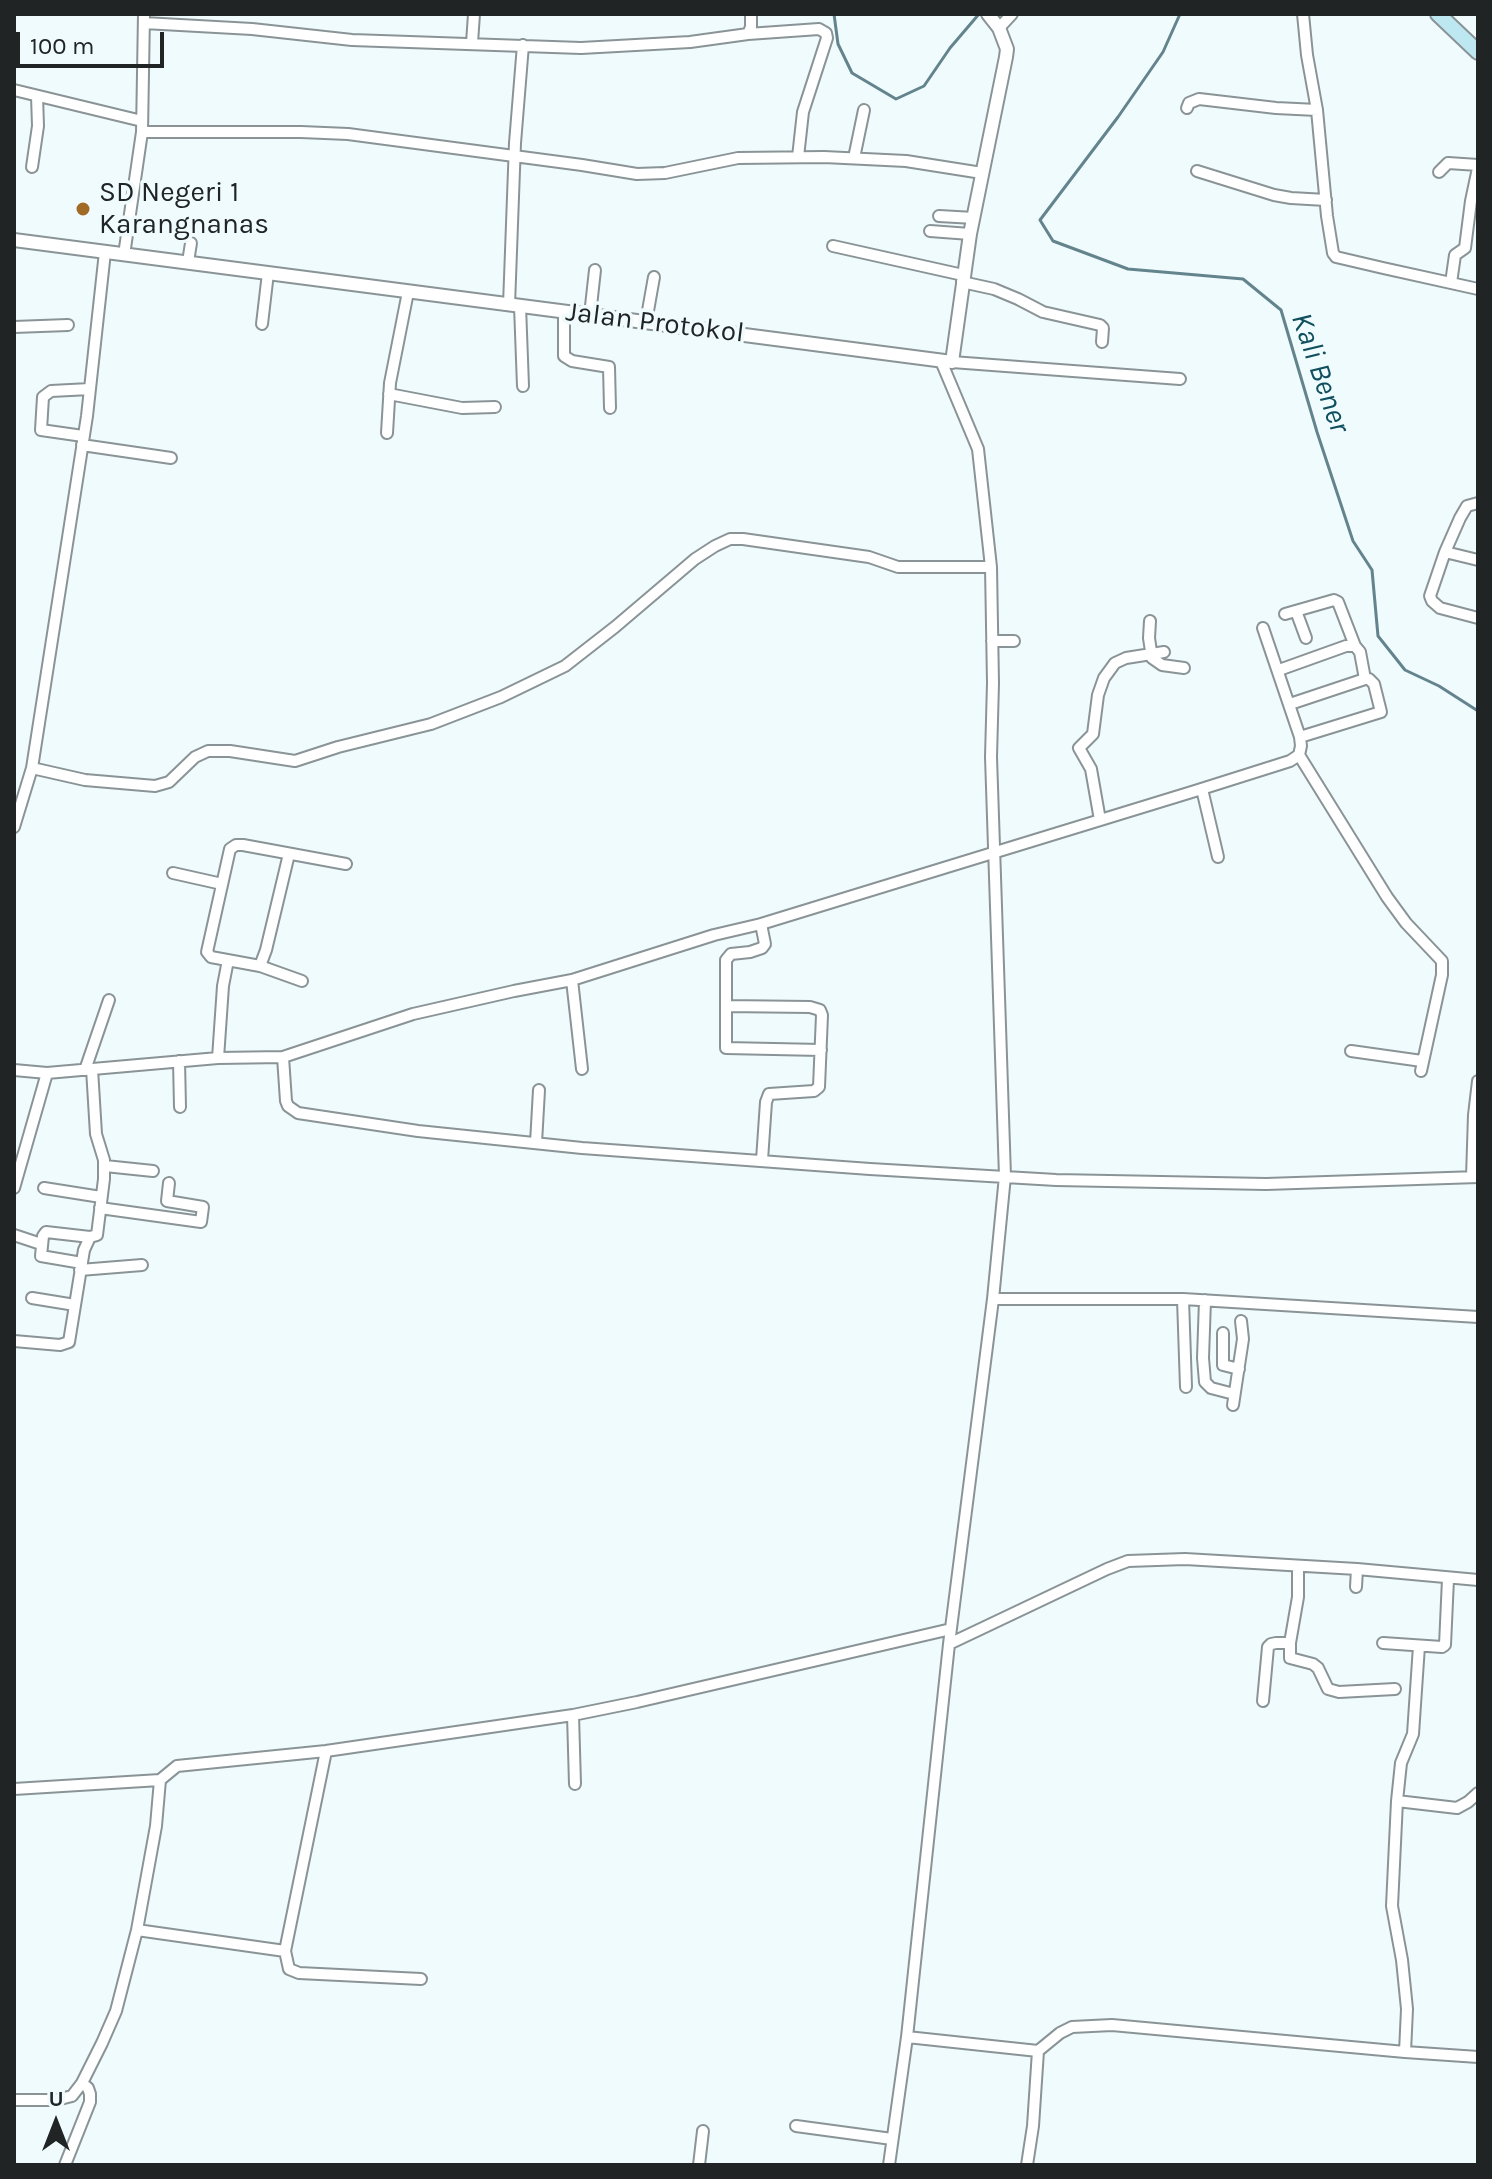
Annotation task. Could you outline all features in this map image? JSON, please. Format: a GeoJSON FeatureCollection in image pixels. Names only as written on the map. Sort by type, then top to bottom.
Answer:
{"type":"FeatureCollection","features":[{"type":"Feature","properties":{"kind":"main road"},"geometry":{"type":"LineString","coordinates":[[1438,14],[1478,52]]}},
{"type":"Feature","properties":{"kind":"street"},"geometry":{"type":"LineString","coordinates":[[472,43],[474,14]]}},
{"type":"Feature","properties":{"kind":"street"},"geometry":{"type":"LineString","coordinates":[[748,34],[751,14]]}},
{"type":"Feature","properties":{"kind":"street"},"geometry":{"type":"LineString","coordinates":[[889,2165],[907,2037],[949,1644],[993,1299],[1005,1176],[991,757],[991,567],[978,449],[946,362],[1006,57],[1007,49],[994,22],[1012,14]]}},
{"type":"Feature","properties":{"kind":"street"},"geometry":{"type":"LineString","coordinates":[[1303,14],[1317,110],[1330,245],[1336,257],[1478,289]]}},
{"type":"Feature","properties":{"kind":"street"},"geometry":{"type":"LineString","coordinates":[[124,255],[142,127],[144,18],[352,40],[581,48],[690,42],[819,29],[826,33],[827,38],[803,112],[798,157]]}},
{"type":"Feature","properties":{"kind":"street"},"geometry":{"type":"LineString","coordinates":[[523,45],[514,156],[514,306],[523,386]]}},
{"type":"Feature","properties":{"kind":"street"},"geometry":{"type":"LineString","coordinates":[[14,92],[142,127],[348,134],[645,174],[665,173],[738,158],[798,157],[906,161],[982,173]]}},
{"type":"Feature","properties":{"kind":"street"},"geometry":{"type":"LineString","coordinates":[[32,167],[38,126],[37,96]]}},
{"type":"Feature","properties":{"kind":"street"},"geometry":{"type":"LineString","coordinates":[[1187,108],[1193,100],[1199,99],[1317,110]]}},
{"type":"Feature","properties":{"kind":"street"},"geometry":{"type":"LineString","coordinates":[[854,158],[864,110]]}},
{"type":"Feature","properties":{"kind":"street"},"geometry":{"type":"LineString","coordinates":[[1439,172],[1448,163],[1478,166],[1474,211],[1465,248],[1455,255],[1451,283]]}},
{"type":"Feature","properties":{"kind":"street"},"geometry":{"type":"LineString","coordinates":[[1197,171],[1274,195],[1326,200]]}},
{"type":"Feature","properties":{"kind":"street"},"geometry":{"type":"LineString","coordinates":[[939,216],[974,218]]}},
{"type":"Feature","properties":{"kind":"street"},"geometry":{"type":"LineString","coordinates":[[930,231],[970,234]]}},
{"type":"Feature","properties":{"kind":"street","name":"Jalan Protokol"},"geometry":{"type":"LineString","coordinates":[[14,240],[946,362]]}},
{"type":"Feature","properties":{"kind":"street"},"geometry":{"type":"LineString","coordinates":[[188,262],[191,243]]}},
{"type":"Feature","properties":{"kind":"street"},"geometry":{"type":"LineString","coordinates":[[833,246],[963,278],[1026,302],[1043,312],[1100,325],[1103,328],[1102,342]]}},
{"type":"Feature","properties":{"kind":"street"},"geometry":{"type":"LineString","coordinates":[[14,827],[32,768],[90,389],[105,252]]}},
{"type":"Feature","properties":{"kind":"street"},"geometry":{"type":"LineString","coordinates":[[590,315],[595,270]]}},
{"type":"Feature","properties":{"kind":"street"},"geometry":{"type":"LineString","coordinates":[[262,324],[268,273]]}},
{"type":"Feature","properties":{"kind":"street"},"geometry":{"type":"LineString","coordinates":[[646,322],[654,277]]}},
{"type":"Feature","properties":{"kind":"street"},"geometry":{"type":"LineString","coordinates":[[387,433],[389,394],[408,292]]}},
{"type":"Feature","properties":{"kind":"street"},"geometry":{"type":"LineString","coordinates":[[564,312],[564,356],[572,361],[609,367],[610,408]]}},
{"type":"Feature","properties":{"kind":"street"},"geometry":{"type":"LineString","coordinates":[[14,327],[68,325]]}},
{"type":"Feature","properties":{"kind":"street"},"geometry":{"type":"LineString","coordinates":[[946,362],[1180,379]]}},
{"type":"Feature","properties":{"kind":"street"},"geometry":{"type":"LineString","coordinates":[[90,389],[51,391],[43,397],[41,430],[171,458]]}},
{"type":"Feature","properties":{"kind":"street"},"geometry":{"type":"LineString","coordinates":[[389,394],[462,408],[495,407]]}},
{"type":"Feature","properties":{"kind":"street"},"geometry":{"type":"LineString","coordinates":[[1478,503],[1467,506],[1431,589],[1432,601],[1440,608],[1478,618]]}},
{"type":"Feature","properties":{"kind":"street"},"geometry":{"type":"LineString","coordinates":[[32,768],[85,780],[155,786],[169,782],[195,757],[208,751],[230,751],[295,761],[431,724],[501,697],[565,666],[695,559],[730,539],[869,557],[898,567],[991,567]]}},
{"type":"Feature","properties":{"kind":"street"},"geometry":{"type":"LineString","coordinates":[[1445,552],[1478,560]]}},
{"type":"Feature","properties":{"kind":"street"},"geometry":{"type":"LineString","coordinates":[[1306,638],[1290,612],[1334,600],[1338,602],[1360,652],[1365,679]]}},
{"type":"Feature","properties":{"kind":"street"},"geometry":{"type":"LineString","coordinates":[[1150,621],[1151,654],[1156,663],[1184,668]]}},
{"type":"Feature","properties":{"kind":"street"},"geometry":{"type":"LineString","coordinates":[[1263,628],[1300,737],[1299,755],[1387,897],[1406,923],[1442,961],[1442,975],[1422,1066],[1351,1051]]}},
{"type":"Feature","properties":{"kind":"street"},"geometry":{"type":"LineString","coordinates":[[992,641],[1014,641]]}},
{"type":"Feature","properties":{"kind":"street"},"geometry":{"type":"LineString","coordinates":[[1279,670],[1346,646],[1355,646]]}},
{"type":"Feature","properties":{"kind":"street"},"geometry":{"type":"LineString","coordinates":[[1100,820],[1091,769],[1079,751],[1080,745],[1093,734],[1098,695],[1108,671],[1115,663],[1126,658],[1164,652]]}},
{"type":"Feature","properties":{"kind":"street"},"geometry":{"type":"LineString","coordinates":[[1290,704],[1365,679],[1374,684],[1381,712],[1300,737]]}},
{"type":"Feature","properties":{"kind":"street"},"geometry":{"type":"LineString","coordinates":[[14,1070],[47,1073],[218,1058],[283,1057],[413,1014],[572,980],[714,935],[761,924],[1202,789],[1290,761],[1299,755]]}},
{"type":"Feature","properties":{"kind":"street"},"geometry":{"type":"LineString","coordinates":[[1202,789],[1218,857]]}},
{"type":"Feature","properties":{"kind":"street"},"geometry":{"type":"LineString","coordinates":[[302,981],[260,966],[211,957],[207,952],[227,856],[233,846],[243,845],[346,864]]}},
{"type":"Feature","properties":{"kind":"street"},"geometry":{"type":"LineString","coordinates":[[260,966],[289,854]]}},
{"type":"Feature","properties":{"kind":"street"},"geometry":{"type":"LineString","coordinates":[[173,873],[222,884]]}},
{"type":"Feature","properties":{"kind":"street"},"geometry":{"type":"LineString","coordinates":[[761,924],[765,944],[762,948],[731,954],[726,960],[726,1045],[729,1049],[821,1050]]}},
{"type":"Feature","properties":{"kind":"street"},"geometry":{"type":"LineString","coordinates":[[218,1058],[228,960]]}},
{"type":"Feature","properties":{"kind":"street"},"geometry":{"type":"LineString","coordinates":[[572,980],[582,1069]]}},
{"type":"Feature","properties":{"kind":"street"},"geometry":{"type":"LineString","coordinates":[[109,1000],[88,1070],[96,1134],[105,1166],[97,1235],[90,1237],[46,1232],[41,1244],[41,1256],[81,1267],[142,1265]]}},
{"type":"Feature","properties":{"kind":"street"},"geometry":{"type":"LineString","coordinates":[[726,1006],[815,1008],[820,1010],[823,1019],[818,1089],[772,1093],[767,1098],[762,1160]]}},
{"type":"Feature","properties":{"kind":"street"},"geometry":{"type":"LineString","coordinates":[[283,1057],[286,1101],[298,1113],[418,1131],[536,1143],[1056,1180],[1266,1184],[1475,1177],[1474,1115],[1478,1081]]}},
{"type":"Feature","properties":{"kind":"street"},"geometry":{"type":"LineString","coordinates":[[179,1061],[180,1107]]}},
{"type":"Feature","properties":{"kind":"street"},"geometry":{"type":"LineString","coordinates":[[14,1188],[47,1073]]}},
{"type":"Feature","properties":{"kind":"street"},"geometry":{"type":"LineString","coordinates":[[536,1143],[539,1090]]}},
{"type":"Feature","properties":{"kind":"street"},"geometry":{"type":"LineString","coordinates":[[105,1166],[153,1171]]}},
{"type":"Feature","properties":{"kind":"street"},"geometry":{"type":"LineString","coordinates":[[165,1217],[169,1183]]}},
{"type":"Feature","properties":{"kind":"street"},"geometry":{"type":"LineString","coordinates":[[44,1188],[165,1217],[201,1222],[203,1207],[167,1201]]}},
{"type":"Feature","properties":{"kind":"street"},"geometry":{"type":"LineString","coordinates":[[14,1235],[41,1244]]}},
{"type":"Feature","properties":{"kind":"street"},"geometry":{"type":"LineString","coordinates":[[14,1341],[67,1344],[84,1250],[90,1237]]}},
{"type":"Feature","properties":{"kind":"street"},"geometry":{"type":"LineString","coordinates":[[32,1298],[75,1305]]}},
{"type":"Feature","properties":{"kind":"street"},"geometry":{"type":"LineString","coordinates":[[993,1299],[1183,1299],[1478,1317]]}},
{"type":"Feature","properties":{"kind":"street"},"geometry":{"type":"LineString","coordinates":[[1183,1299],[1186,1387]]}},
{"type":"Feature","properties":{"kind":"street"},"geometry":{"type":"LineString","coordinates":[[1205,1300],[1205,1382],[1234,1400],[1243,1334],[1241,1321]]}},
{"type":"Feature","properties":{"kind":"street"},"geometry":{"type":"LineString","coordinates":[[1223,1333],[1223,1365],[1239,1369]]}},
{"type":"Feature","properties":{"kind":"street"},"geometry":{"type":"LineString","coordinates":[[949,1644],[1128,1561],[1185,1559],[1478,1580]]}},
{"type":"Feature","properties":{"kind":"street"},"geometry":{"type":"LineString","coordinates":[[1298,1566],[1298,1597],[1290,1658],[1318,1668],[1328,1689],[1339,1692],[1395,1689]]}},
{"type":"Feature","properties":{"kind":"street"},"geometry":{"type":"LineString","coordinates":[[1356,1587],[1357,1569]]}},
{"type":"Feature","properties":{"kind":"street"},"geometry":{"type":"LineString","coordinates":[[1383,1643],[1445,1645],[1448,1579]]}},
{"type":"Feature","properties":{"kind":"street"},"geometry":{"type":"LineString","coordinates":[[14,1789],[160,1780],[177,1766],[326,1751],[573,1715],[951,1629]]}},
{"type":"Feature","properties":{"kind":"street"},"geometry":{"type":"LineString","coordinates":[[1263,1701],[1268,1647],[1276,1643],[1290,1643]]}},
{"type":"Feature","properties":{"kind":"street"},"geometry":{"type":"LineString","coordinates":[[1405,2052],[1407,2009],[1392,1906],[1397,1801],[1401,1763],[1413,1734],[1419,1646]]}},
{"type":"Feature","properties":{"kind":"street"},"geometry":{"type":"LineString","coordinates":[[573,1715],[575,1784]]}},
{"type":"Feature","properties":{"kind":"street"},"geometry":{"type":"LineString","coordinates":[[326,1751],[285,1951],[289,1969],[299,1973],[421,1979]]}},
{"type":"Feature","properties":{"kind":"street"},"geometry":{"type":"LineString","coordinates":[[14,2100],[65,2099],[77,2091],[116,2011],[137,1930],[156,1826],[160,1780]]}},
{"type":"Feature","properties":{"kind":"street"},"geometry":{"type":"LineString","coordinates":[[1397,1801],[1457,1808],[1478,1793]]}},
{"type":"Feature","properties":{"kind":"street"},"geometry":{"type":"LineString","coordinates":[[137,1930],[285,1951]]}},
{"type":"Feature","properties":{"kind":"street"},"geometry":{"type":"LineString","coordinates":[[907,2037],[1038,2051],[1065,2029],[1091,2025],[1478,2057]]}},
{"type":"Feature","properties":{"kind":"street"},"geometry":{"type":"LineString","coordinates":[[1027,2165],[1038,2051]]}},
{"type":"Feature","properties":{"kind":"street"},"geometry":{"type":"LineString","coordinates":[[65,2165],[90,2102],[88,2088],[82,2083]]}},
{"type":"Feature","properties":{"kind":"street"},"geometry":{"type":"LineString","coordinates":[[796,2126],[892,2139]]}},
{"type":"Feature","properties":{"kind":"street"},"geometry":{"type":"LineString","coordinates":[[699,2165],[703,2131]]}},
{"type":"Feature","properties":{"kind":"waterway","name":"Kali Bener"},"geometry":{"type":"LineString","coordinates":[[834,14],[838,44],[852,73],[896,99],[924,86],[950,48],[979,14]]}},
{"type":"Feature","properties":{"kind":"waterway","name":"Kali Bener"},"geometry":{"type":"LineString","coordinates":[[1180,14],[1163,52],[1040,220],[1053,241],[1128,269],[1243,279],[1281,310],[1353,541],[1372,570],[1378,636],[1405,670],[1439,686],[1478,711]]}},
{"type":"Feature","properties":{"kind":"place","name":"SD Negeri 1 Karangnanas"},"geometry":{"type":"Point","coordinates":[83,209]}}]}
